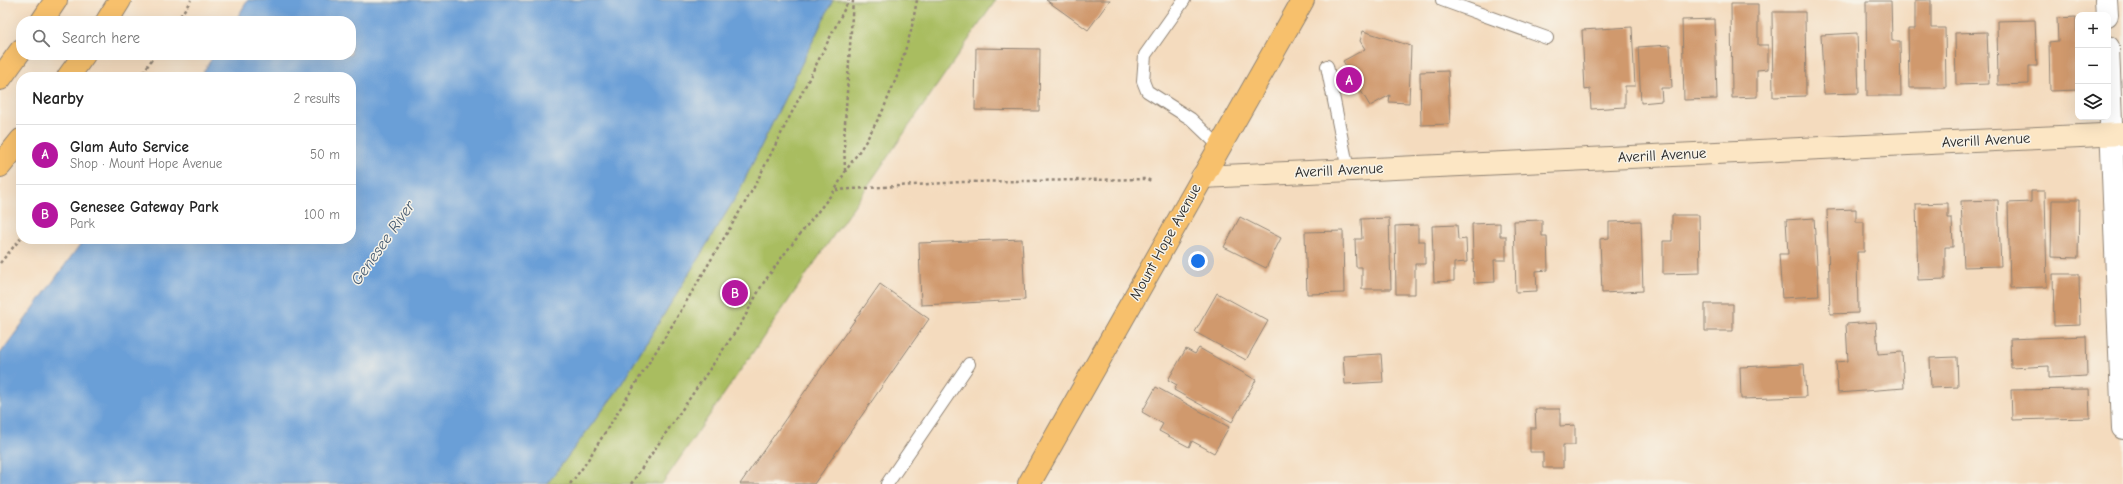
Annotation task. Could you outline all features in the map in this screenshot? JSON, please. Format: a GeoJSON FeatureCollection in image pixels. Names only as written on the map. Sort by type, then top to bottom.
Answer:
{"type":"FeatureCollection","features":[{"type":"Feature","properties":{"kind":"main road"},"geometry":{"type":"LineString","coordinates":[[45,16],[56,0]]}},
{"type":"Feature","properties":{"kind":"main road"},"geometry":{"type":"LineString","coordinates":[[110,16],[120,0]]}},
{"type":"Feature","properties":{"kind":"main road","name":"Mount Hope Avenue"},"geometry":{"type":"LineString","coordinates":[[1029,484],[1303,0]]}},
{"type":"Feature","properties":{"kind":"main road"},"geometry":{"type":"LineString","coordinates":[[0,79],[16,57]]}},
{"type":"Feature","properties":{"kind":"main road"},"geometry":{"type":"LineString","coordinates":[[72,72],[80,60]]}},
{"type":"Feature","properties":{"kind":"main road"},"geometry":{"type":"LineString","coordinates":[[0,166],[16,146]]}},
{"type":"Feature","properties":{"kind":"street"},"geometry":{"type":"LineString","coordinates":[[2106,0],[2107,12]]}},
{"type":"Feature","properties":{"kind":"street"},"geometry":{"type":"LineString","coordinates":[[2108,48],[2117,134],[2123,428]]}},
{"type":"Feature","properties":{"kind":"street","name":"Averill Avenue"},"geometry":{"type":"LineString","coordinates":[[1202,177],[2117,134]]}},
{"type":"Feature","properties":{"kind":"lane"},"geometry":{"type":"LineString","coordinates":[[1184,0],[1145,55],[1143,80],[1147,91],[1191,119],[1220,146]]}},
{"type":"Feature","properties":{"kind":"lane"},"geometry":{"type":"LineString","coordinates":[[1442,0],[1547,38]]}},
{"type":"Feature","properties":{"kind":"lane"},"geometry":{"type":"LineString","coordinates":[[1327,66],[1348,170]]}},
{"type":"Feature","properties":{"kind":"lane"},"geometry":{"type":"LineString","coordinates":[[886,484],[969,364]]}},
{"type":"Feature","properties":{"kind":"path"},"geometry":{"type":"LineString","coordinates":[[180,16],[191,0]]}},
{"type":"Feature","properties":{"kind":"path"},"geometry":{"type":"LineString","coordinates":[[570,484],[584,466],[670,329],[753,189],[849,0]]}},
{"type":"Feature","properties":{"kind":"path"},"geometry":{"type":"LineString","coordinates":[[845,172],[844,139],[853,0]]}},
{"type":"Feature","properties":{"kind":"path"},"geometry":{"type":"LineString","coordinates":[[631,484],[742,322],[778,263],[835,190],[866,141],[883,110],[898,74],[911,31],[917,0]]}},
{"type":"Feature","properties":{"kind":"path"},"geometry":{"type":"LineString","coordinates":[[143,72],[152,60]]}},
{"type":"Feature","properties":{"kind":"path"},"geometry":{"type":"LineString","coordinates":[[835,190],[962,182],[1147,179],[1153,182]]}},
{"type":"Feature","properties":{"kind":"path"},"geometry":{"type":"LineString","coordinates":[[0,263],[16,244]]}},
{"type":"Feature","properties":{"kind":"green space"},"geometry":{"type":"Polygon","coordinates":[[[833,0],[996,0],[662,484],[547,484],[617,391],[737,195],[833,0]]]}},
{"type":"Feature","properties":{"kind":"water","name":"Genesee River"},"geometry":{"type":"Polygon","coordinates":[[[248,0],[833,0],[737,195],[617,391],[547,484],[0,484],[0,354],[80,244],[356,244],[356,72],[203,72],[211,60],[356,60],[356,16],[238,16],[248,0]]]}},
{"type":"Feature","properties":{"kind":"building"},"geometry":{"type":"Polygon","coordinates":[[[1046,0],[1110,0],[1088,30],[1046,0]]]}},
{"type":"Feature","properties":{"kind":"building"},"geometry":{"type":"Polygon","coordinates":[[[1915,0],[1931,0],[1931,28],[1945,28],[1946,88],[1909,88],[1908,29],[1915,29],[1915,0]]]}},
{"type":"Feature","properties":{"kind":"building"},"geometry":{"type":"Polygon","coordinates":[[[1866,1],[1891,1],[1892,41],[1900,41],[1901,96],[1867,96],[1866,1]]]}},
{"type":"Feature","properties":{"kind":"building"},"geometry":{"type":"Polygon","coordinates":[[[1731,4],[1758,4],[1758,45],[1768,45],[1768,69],[1757,70],[1757,97],[1732,98],[1731,4]]]}},
{"type":"Feature","properties":{"kind":"building"},"geometry":{"type":"Polygon","coordinates":[[[1772,12],[1805,12],[1806,96],[1773,97],[1772,12]]]}},
{"type":"Feature","properties":{"kind":"building"},"geometry":{"type":"Polygon","coordinates":[[[2075,17],[2075,90],[2050,91],[2049,42],[2058,41],[2057,18],[2075,17]]]}},
{"type":"Feature","properties":{"kind":"building"},"geometry":{"type":"Polygon","coordinates":[[[1715,19],[1717,99],[1684,100],[1682,20],[1715,19]]]}},
{"type":"Feature","properties":{"kind":"building"},"geometry":{"type":"Polygon","coordinates":[[[2035,20],[2037,66],[2029,66],[2029,84],[1998,85],[1997,21],[2035,20]]]}},
{"type":"Feature","properties":{"kind":"building"},"geometry":{"type":"Polygon","coordinates":[[[1632,27],[1635,86],[1625,86],[1625,107],[1591,109],[1590,89],[1585,90],[1582,30],[1632,27]]]}},
{"type":"Feature","properties":{"kind":"building"},"geometry":{"type":"Polygon","coordinates":[[[1363,31],[1411,46],[1409,103],[1389,102],[1390,95],[1370,106],[1343,61],[1365,49],[1360,41],[1363,31]]]}},
{"type":"Feature","properties":{"kind":"building"},"geometry":{"type":"Polygon","coordinates":[[[1987,32],[1989,84],[1956,85],[1955,33],[1987,32]]]}},
{"type":"Feature","properties":{"kind":"building"},"geometry":{"type":"Polygon","coordinates":[[[1857,33],[1859,93],[1824,94],[1821,35],[1857,33]]]}},
{"type":"Feature","properties":{"kind":"building"},"geometry":{"type":"Polygon","coordinates":[[[1670,45],[1672,88],[1661,88],[1662,101],[1641,103],[1638,47],[1670,45]]]}},
{"type":"Feature","properties":{"kind":"building"},"geometry":{"type":"Polygon","coordinates":[[[976,48],[1040,49],[1039,111],[975,110],[976,48]]]}},
{"type":"Feature","properties":{"kind":"building"},"geometry":{"type":"Polygon","coordinates":[[[1448,71],[1450,124],[1421,125],[1420,72],[1448,71]]]}},
{"type":"Feature","properties":{"kind":"building"},"geometry":{"type":"Polygon","coordinates":[[[2031,191],[2045,191],[2047,287],[2010,288],[2008,203],[2031,202],[2031,191]]]}},
{"type":"Feature","properties":{"kind":"building"},"geometry":{"type":"Polygon","coordinates":[[[1998,200],[2001,266],[1964,267],[1961,201],[1998,200]]]}},
{"type":"Feature","properties":{"kind":"building"},"geometry":{"type":"Polygon","coordinates":[[[2052,200],[2079,200],[2078,258],[2051,257],[2052,200]]]}},
{"type":"Feature","properties":{"kind":"building"},"geometry":{"type":"Polygon","coordinates":[[[1948,203],[1948,218],[1952,218],[1953,247],[1945,247],[1945,279],[1918,280],[1916,204],[1948,203]]]}},
{"type":"Feature","properties":{"kind":"building"},"geometry":{"type":"Polygon","coordinates":[[[1856,209],[1856,222],[1864,222],[1864,252],[1857,252],[1858,313],[1830,314],[1827,210],[1856,209]]]}},
{"type":"Feature","properties":{"kind":"building"},"geometry":{"type":"Polygon","coordinates":[[[1672,215],[1699,215],[1700,273],[1663,274],[1663,241],[1672,241],[1672,215]]]}},
{"type":"Feature","properties":{"kind":"building"},"geometry":{"type":"Polygon","coordinates":[[[1240,217],[1281,238],[1266,268],[1224,247],[1240,217]]]}},
{"type":"Feature","properties":{"kind":"building"},"geometry":{"type":"Polygon","coordinates":[[[1389,218],[1391,289],[1362,289],[1362,267],[1356,267],[1355,239],[1362,239],[1361,219],[1389,218]]]}},
{"type":"Feature","properties":{"kind":"building"},"geometry":{"type":"Polygon","coordinates":[[[1814,218],[1819,296],[1782,298],[1779,254],[1788,254],[1786,220],[1814,218]]]}},
{"type":"Feature","properties":{"kind":"building"},"geometry":{"type":"Polygon","coordinates":[[[1542,220],[1542,236],[1547,236],[1548,270],[1536,271],[1537,291],[1516,292],[1514,221],[1542,220]]]}},
{"type":"Feature","properties":{"kind":"building"},"geometry":{"type":"Polygon","coordinates":[[[1641,221],[1643,291],[1602,293],[1600,239],[1609,238],[1609,222],[1641,221]]]}},
{"type":"Feature","properties":{"kind":"building"},"geometry":{"type":"Polygon","coordinates":[[[1500,223],[1500,236],[1506,236],[1506,260],[1494,260],[1495,282],[1474,283],[1472,224],[1500,223]]]}},
{"type":"Feature","properties":{"kind":"building"},"geometry":{"type":"Polygon","coordinates":[[[1418,225],[1418,241],[1425,241],[1425,264],[1415,264],[1415,294],[1396,294],[1395,226],[1418,225]]]}},
{"type":"Feature","properties":{"kind":"building"},"geometry":{"type":"Polygon","coordinates":[[[1457,225],[1458,240],[1466,239],[1467,262],[1454,263],[1454,281],[1434,282],[1432,226],[1457,225]]]}},
{"type":"Feature","properties":{"kind":"building"},"geometry":{"type":"Polygon","coordinates":[[[1343,231],[1344,293],[1307,294],[1305,232],[1343,231]]]}},
{"type":"Feature","properties":{"kind":"building"},"geometry":{"type":"Polygon","coordinates":[[[1022,239],[1025,300],[921,305],[919,243],[1022,239]]]}},
{"type":"Feature","properties":{"kind":"building"},"geometry":{"type":"Polygon","coordinates":[[[2053,274],[2079,274],[2080,325],[2054,326],[2053,274]]]}},
{"type":"Feature","properties":{"kind":"building"},"geometry":{"type":"Polygon","coordinates":[[[880,284],[929,319],[814,484],[740,484],[880,284]]]}},
{"type":"Feature","properties":{"kind":"building"},"geometry":{"type":"Polygon","coordinates":[[[1217,293],[1268,321],[1246,360],[1195,332],[1217,293]]]}},
{"type":"Feature","properties":{"kind":"building"},"geometry":{"type":"Polygon","coordinates":[[[1705,304],[1733,304],[1733,331],[1705,331],[1705,304]]]}},
{"type":"Feature","properties":{"kind":"building"},"geometry":{"type":"Polygon","coordinates":[[[1876,322],[1878,354],[1902,352],[1904,388],[1838,393],[1836,362],[1848,361],[1846,324],[1876,322]]]}},
{"type":"Feature","properties":{"kind":"building"},"geometry":{"type":"Polygon","coordinates":[[[2086,336],[2087,376],[2049,378],[2049,366],[2011,368],[2010,339],[2086,336]]]}},
{"type":"Feature","properties":{"kind":"building"},"geometry":{"type":"Polygon","coordinates":[[[1199,348],[1256,380],[1232,422],[1174,390],[1177,385],[1168,380],[1186,349],[1195,354],[1199,348]]]}},
{"type":"Feature","properties":{"kind":"building"},"geometry":{"type":"Polygon","coordinates":[[[1381,354],[1383,382],[1345,384],[1343,356],[1381,354]]]}},
{"type":"Feature","properties":{"kind":"building"},"geometry":{"type":"Polygon","coordinates":[[[1957,357],[1958,387],[1931,388],[1930,358],[1957,357]]]}},
{"type":"Feature","properties":{"kind":"building"},"geometry":{"type":"Polygon","coordinates":[[[1804,364],[1806,397],[1741,399],[1740,367],[1804,364]]]}},
{"type":"Feature","properties":{"kind":"building"},"geometry":{"type":"Polygon","coordinates":[[[1156,387],[1229,427],[1214,453],[1192,441],[1189,447],[1159,431],[1163,424],[1142,412],[1156,387]]]}},
{"type":"Feature","properties":{"kind":"building"},"geometry":{"type":"Polygon","coordinates":[[[2089,389],[2090,418],[2012,420],[2011,390],[2089,389]]]}},
{"type":"Feature","properties":{"kind":"building"},"geometry":{"type":"Polygon","coordinates":[[[1535,409],[1560,409],[1560,426],[1575,425],[1575,445],[1563,445],[1563,468],[1543,468],[1543,452],[1530,452],[1530,428],[1536,428],[1535,409]]]}},
{"type":"Feature","properties":{"kind":"place","name":"Glam Auto Service"},"geometry":{"type":"Point","coordinates":[1349,80]}},
{"type":"Feature","properties":{"kind":"place","name":"Genesee Gateway Park"},"geometry":{"type":"Point","coordinates":[735,293]}}]}
